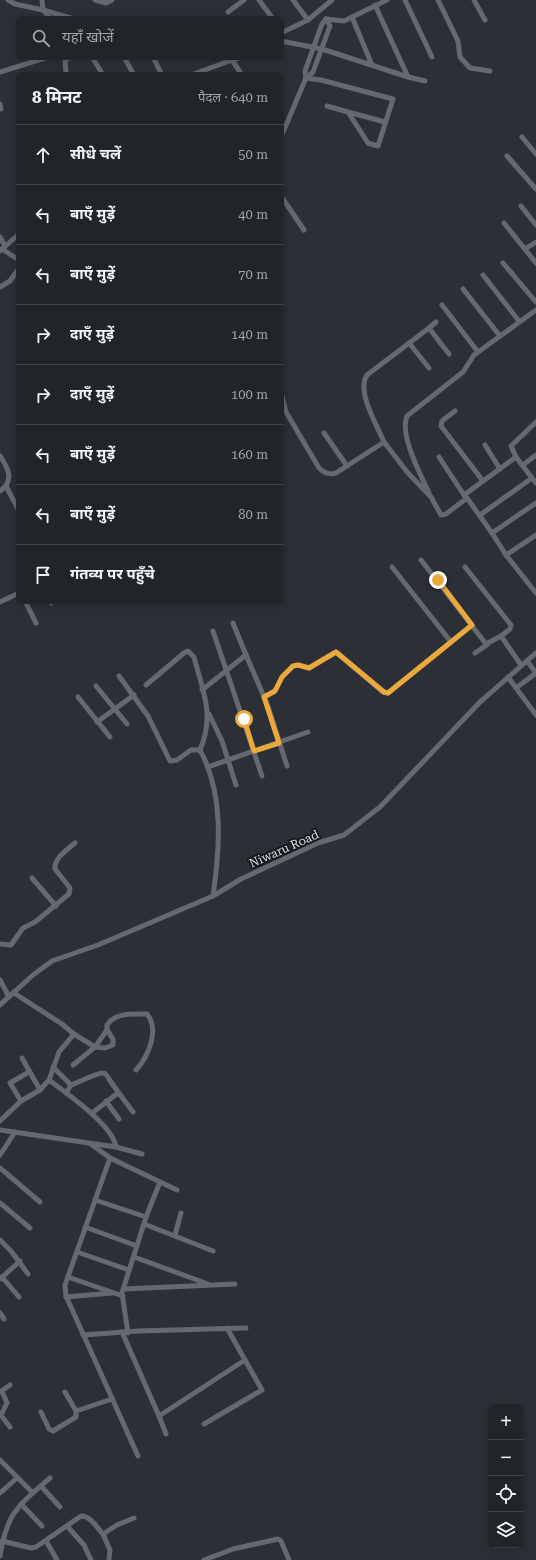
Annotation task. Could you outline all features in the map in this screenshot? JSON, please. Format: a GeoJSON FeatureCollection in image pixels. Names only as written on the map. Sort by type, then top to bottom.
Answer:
{"type":"FeatureCollection","features":[{"type":"Feature","properties":{"kind":"street"},"geometry":{"type":"LineString","coordinates":[[8,0],[15,4],[64,16]]}},
{"type":"Feature","properties":{"kind":"street"},"geometry":{"type":"LineString","coordinates":[[42,0],[43,10],[48,16]]}},
{"type":"Feature","properties":{"kind":"street"},"geometry":{"type":"LineString","coordinates":[[96,0],[106,3],[112,0]]}},
{"type":"Feature","properties":{"kind":"street"},"geometry":{"type":"LineString","coordinates":[[228,12],[244,0]]}},
{"type":"Feature","properties":{"kind":"street"},"geometry":{"type":"LineString","coordinates":[[259,0],[271,16]]}},
{"type":"Feature","properties":{"kind":"street"},"geometry":{"type":"LineString","coordinates":[[293,0],[308,20]]}},
{"type":"Feature","properties":{"kind":"street"},"geometry":{"type":"LineString","coordinates":[[284,31],[308,20],[332,0]]}},
{"type":"Feature","properties":{"kind":"street"},"geometry":{"type":"LineString","coordinates":[[326,18],[344,21],[387,0]]}},
{"type":"Feature","properties":{"kind":"street"},"geometry":{"type":"LineString","coordinates":[[405,0],[432,57]]}},
{"type":"Feature","properties":{"kind":"street"},"geometry":{"type":"LineString","coordinates":[[438,0],[458,41],[460,57],[470,68],[490,71]]}},
{"type":"Feature","properties":{"kind":"street"},"geometry":{"type":"LineString","coordinates":[[474,0],[485,20]]}},
{"type":"Feature","properties":{"kind":"street"},"geometry":{"type":"LineString","coordinates":[[375,5],[408,77]]}},
{"type":"Feature","properties":{"kind":"street"},"geometry":{"type":"LineString","coordinates":[[352,17],[372,65]]}},
{"type":"Feature","properties":{"kind":"street"},"geometry":{"type":"LineString","coordinates":[[306,78],[305,71],[313,47],[326,18]]}},
{"type":"Feature","properties":{"kind":"street"},"geometry":{"type":"LineString","coordinates":[[284,128],[306,78],[313,72],[322,49],[330,26],[326,18]]}},
{"type":"Feature","properties":{"kind":"street"},"geometry":{"type":"LineString","coordinates":[[284,42],[322,49],[408,77],[425,81]]}},
{"type":"Feature","properties":{"kind":"street"},"geometry":{"type":"LineString","coordinates":[[0,72],[38,60]]}},
{"type":"Feature","properties":{"kind":"street"},"geometry":{"type":"LineString","coordinates":[[65,60],[66,72]]}},
{"type":"Feature","properties":{"kind":"street"},"geometry":{"type":"LineString","coordinates":[[94,60],[101,72]]}},
{"type":"Feature","properties":{"kind":"street"},"geometry":{"type":"LineString","coordinates":[[126,60],[132,72]]}},
{"type":"Feature","properties":{"kind":"street"},"geometry":{"type":"LineString","coordinates":[[155,60],[161,72]]}},
{"type":"Feature","properties":{"kind":"street"},"geometry":{"type":"LineString","coordinates":[[199,72],[232,60],[240,72]]}},
{"type":"Feature","properties":{"kind":"street"},"geometry":{"type":"LineString","coordinates":[[306,78],[321,80],[393,99],[378,146],[368,143],[348,112]]}},
{"type":"Feature","properties":{"kind":"street"},"geometry":{"type":"LineString","coordinates":[[327,106],[386,122]]}},
{"type":"Feature","properties":{"kind":"street"},"geometry":{"type":"LineString","coordinates":[[522,137],[534,147],[536,154]]}},
{"type":"Feature","properties":{"kind":"street"},"geometry":{"type":"LineString","coordinates":[[507,156],[536,189]]}},
{"type":"Feature","properties":{"kind":"street"},"geometry":{"type":"LineString","coordinates":[[284,200],[304,230]]}},
{"type":"Feature","properties":{"kind":"street"},"geometry":{"type":"LineString","coordinates":[[521,206],[536,225]]}},
{"type":"Feature","properties":{"kind":"street"},"geometry":{"type":"LineString","coordinates":[[504,223],[536,263]]}},
{"type":"Feature","properties":{"kind":"street"},"geometry":{"type":"LineString","coordinates":[[0,237],[2,249],[16,258]]}},
{"type":"Feature","properties":{"kind":"street"},"geometry":{"type":"LineString","coordinates":[[2,249],[16,237]]}},
{"type":"Feature","properties":{"kind":"street"},"geometry":{"type":"LineString","coordinates":[[525,249],[536,242]]}},
{"type":"Feature","properties":{"kind":"street"},"geometry":{"type":"LineString","coordinates":[[504,263],[536,302]]}},
{"type":"Feature","properties":{"kind":"street"},"geometry":{"type":"LineString","coordinates":[[0,287],[10,281],[16,272]]}},
{"type":"Feature","properties":{"kind":"street"},"geometry":{"type":"LineString","coordinates":[[483,275],[519,321]]}},
{"type":"Feature","properties":{"kind":"street"},"geometry":{"type":"LineString","coordinates":[[463,289],[500,336]]}},
{"type":"Feature","properties":{"kind":"street"},"geometry":{"type":"LineString","coordinates":[[442,305],[478,352]]}},
{"type":"Feature","properties":{"kind":"street"},"geometry":{"type":"LineString","coordinates":[[516,457],[484,481],[443,516],[431,497],[417,467],[406,436],[406,420],[411,412],[463,372],[478,352],[536,310]]}},
{"type":"Feature","properties":{"kind":"street"},"geometry":{"type":"LineString","coordinates":[[431,497],[408,473],[384,442],[364,394],[363,383],[367,375],[436,322]]}},
{"type":"Feature","properties":{"kind":"street"},"geometry":{"type":"LineString","coordinates":[[429,328],[449,354]]}},
{"type":"Feature","properties":{"kind":"street"},"geometry":{"type":"LineString","coordinates":[[409,343],[429,368]]}},
{"type":"Feature","properties":{"kind":"street"},"geometry":{"type":"LineString","coordinates":[[284,404],[286,412],[319,468],[332,474],[384,442]]}},
{"type":"Feature","properties":{"kind":"street"},"geometry":{"type":"LineString","coordinates":[[455,412],[441,422],[441,426],[484,481]]}},
{"type":"Feature","properties":{"kind":"street"},"geometry":{"type":"LineString","coordinates":[[536,422],[510,446],[516,457],[536,483]]}},
{"type":"Feature","properties":{"kind":"street"},"geometry":{"type":"LineString","coordinates":[[324,433],[347,466]]}},
{"type":"Feature","properties":{"kind":"street"},"geometry":{"type":"LineString","coordinates":[[485,445],[500,469]]}},
{"type":"Feature","properties":{"kind":"street"},"geometry":{"type":"LineString","coordinates":[[523,465],[536,455]]}},
{"type":"Feature","properties":{"kind":"street"},"geometry":{"type":"LineString","coordinates":[[0,456],[9,471],[10,478],[6,486],[0,491]]}},
{"type":"Feature","properties":{"kind":"street"},"geometry":{"type":"LineString","coordinates":[[439,457],[506,555],[536,593]]}},
{"type":"Feature","properties":{"kind":"street"},"geometry":{"type":"LineString","coordinates":[[480,515],[532,478]]}},
{"type":"Feature","properties":{"kind":"street"},"geometry":{"type":"LineString","coordinates":[[6,486],[16,505]]}},
{"type":"Feature","properties":{"kind":"street"},"geometry":{"type":"LineString","coordinates":[[492,533],[536,503]]}},
{"type":"Feature","properties":{"kind":"street"},"geometry":{"type":"LineString","coordinates":[[506,555],[536,535]]}},
{"type":"Feature","properties":{"kind":"street"},"geometry":{"type":"LineString","coordinates":[[421,560],[488,644]]}},
{"type":"Feature","properties":{"kind":"street"},"geometry":{"type":"LineString","coordinates":[[392,567],[451,642]]}},
{"type":"Feature","properties":{"kind":"street"},"geometry":{"type":"LineString","coordinates":[[465,567],[511,626],[510,629],[501,636],[475,653]]}},
{"type":"Feature","properties":{"kind":"street"},"geometry":{"type":"LineString","coordinates":[[531,585],[536,582]]}},
{"type":"Feature","properties":{"kind":"street"},"geometry":{"type":"LineString","coordinates":[[0,602],[16,594]]}},
{"type":"Feature","properties":{"kind":"street"},"geometry":{"type":"LineString","coordinates":[[26,604],[36,623]]}},
{"type":"Feature","properties":{"kind":"street"},"geometry":{"type":"LineString","coordinates":[[233,623],[264,697],[287,766]]}},
{"type":"Feature","properties":{"kind":"street"},"geometry":{"type":"LineString","coordinates":[[264,697],[275,691],[282,677],[293,666],[298,665],[309,668],[336,652],[384,692],[388,693],[472,625]]}},
{"type":"Feature","properties":{"kind":"street"},"geometry":{"type":"LineString","coordinates":[[213,632],[225,671],[262,776]]}},
{"type":"Feature","properties":{"kind":"street"},"geometry":{"type":"LineString","coordinates":[[501,636],[521,665]]}},
{"type":"Feature","properties":{"kind":"street"},"geometry":{"type":"LineString","coordinates":[[146,685],[184,653],[188,651],[194,656],[208,713],[222,741],[236,785]]}},
{"type":"Feature","properties":{"kind":"street","name":"Niwaru Road"},"geometry":{"type":"LineString","coordinates":[[0,1005],[32,975],[52,961],[98,945],[213,896],[240,879],[318,843],[344,835],[380,807],[480,702],[536,653]]}},
{"type":"Feature","properties":{"kind":"street"},"geometry":{"type":"LineString","coordinates":[[202,690],[246,655]]}},
{"type":"Feature","properties":{"kind":"street"},"geometry":{"type":"LineString","coordinates":[[516,688],[536,673],[527,661]]}},
{"type":"Feature","properties":{"kind":"street"},"geometry":{"type":"LineString","coordinates":[[119,676],[148,716],[170,760],[177,760],[191,750],[200,750]]}},
{"type":"Feature","properties":{"kind":"street"},"geometry":{"type":"LineString","coordinates":[[508,677],[536,715]]}},
{"type":"Feature","properties":{"kind":"street"},"geometry":{"type":"LineString","coordinates":[[96,686],[127,724]]}},
{"type":"Feature","properties":{"kind":"street"},"geometry":{"type":"LineString","coordinates":[[97,722],[134,696]]}},
{"type":"Feature","properties":{"kind":"street"},"geometry":{"type":"LineString","coordinates":[[78,698],[110,737]]}},
{"type":"Feature","properties":{"kind":"street"},"geometry":{"type":"LineString","coordinates":[[208,713],[207,731],[200,750],[208,767],[216,794],[217,859],[213,896]]}},
{"type":"Feature","properties":{"kind":"street"},"geometry":{"type":"LineString","coordinates":[[208,767],[308,732]]}},
{"type":"Feature","properties":{"kind":"street"},"geometry":{"type":"LineString","coordinates":[[0,944],[11,945],[23,928],[35,922],[56,906],[71,891],[55,869],[55,863],[75,843]]}},
{"type":"Feature","properties":{"kind":"street"},"geometry":{"type":"LineString","coordinates":[[32,878],[56,906]]}},
{"type":"Feature","properties":{"kind":"street"},"geometry":{"type":"LineString","coordinates":[[0,980],[9,997]]}},
{"type":"Feature","properties":{"kind":"street"},"geometry":{"type":"LineString","coordinates":[[14,993],[62,1024],[74,1034],[96,1047],[105,1048],[113,1045],[113,1040],[107,1030]]}},
{"type":"Feature","properties":{"kind":"street"},"geometry":{"type":"LineString","coordinates":[[73,1065],[96,1047],[107,1030],[107,1025],[112,1018],[130,1014],[147,1014],[149,1016],[152,1033],[151,1042],[144,1059],[136,1070]]}},
{"type":"Feature","properties":{"kind":"street"},"geometry":{"type":"LineString","coordinates":[[0,1121],[21,1101],[40,1090],[49,1080],[59,1052],[74,1034]]}},
{"type":"Feature","properties":{"kind":"street"},"geometry":{"type":"LineString","coordinates":[[22,1058],[40,1090]]}},
{"type":"Feature","properties":{"kind":"street"},"geometry":{"type":"LineString","coordinates":[[53,1067],[71,1085]]}},
{"type":"Feature","properties":{"kind":"street"},"geometry":{"type":"LineString","coordinates":[[21,1101],[10,1083],[29,1072]]}},
{"type":"Feature","properties":{"kind":"street"},"geometry":{"type":"LineString","coordinates":[[66,1093],[71,1085],[86,1080],[95,1074],[103,1073],[107,1075],[118,1093],[133,1112]]}},
{"type":"Feature","properties":{"kind":"street"},"geometry":{"type":"LineString","coordinates":[[49,1080],[92,1113],[111,1136],[116,1147]]}},
{"type":"Feature","properties":{"kind":"street"},"geometry":{"type":"LineString","coordinates":[[92,1113],[118,1093]]}},
{"type":"Feature","properties":{"kind":"street"},"geometry":{"type":"LineString","coordinates":[[106,1101],[119,1119]]}},
{"type":"Feature","properties":{"kind":"street"},"geometry":{"type":"LineString","coordinates":[[0,1130],[116,1147],[142,1154]]}},
{"type":"Feature","properties":{"kind":"street"},"geometry":{"type":"LineString","coordinates":[[0,1155],[15,1132]]}},
{"type":"Feature","properties":{"kind":"street"},"geometry":{"type":"LineString","coordinates":[[91,1144],[110,1158],[177,1190]]}},
{"type":"Feature","properties":{"kind":"street"},"geometry":{"type":"LineString","coordinates":[[110,1158],[65,1285],[66,1297],[138,1456]]}},
{"type":"Feature","properties":{"kind":"street"},"geometry":{"type":"LineString","coordinates":[[0,1168],[40,1202]]}},
{"type":"Feature","properties":{"kind":"street"},"geometry":{"type":"LineString","coordinates":[[128,1333],[123,1296],[124,1289],[146,1217],[160,1182]]}},
{"type":"Feature","properties":{"kind":"street"},"geometry":{"type":"LineString","coordinates":[[95,1200],[146,1217]]}},
{"type":"Feature","properties":{"kind":"street"},"geometry":{"type":"LineString","coordinates":[[0,1203],[30,1228]]}},
{"type":"Feature","properties":{"kind":"street"},"geometry":{"type":"LineString","coordinates":[[175,1235],[181,1213]]}},
{"type":"Feature","properties":{"kind":"street"},"geometry":{"type":"LineString","coordinates":[[144,1224],[213,1251]]}},
{"type":"Feature","properties":{"kind":"street"},"geometry":{"type":"LineString","coordinates":[[85,1227],[137,1246]]}},
{"type":"Feature","properties":{"kind":"street"},"geometry":{"type":"LineString","coordinates":[[0,1240],[20,1261],[28,1274]]}},
{"type":"Feature","properties":{"kind":"street"},"geometry":{"type":"LineString","coordinates":[[76,1252],[130,1270]]}},
{"type":"Feature","properties":{"kind":"street"},"geometry":{"type":"LineString","coordinates":[[134,1257],[210,1285]]}},
{"type":"Feature","properties":{"kind":"street"},"geometry":{"type":"LineString","coordinates":[[19,1297],[1,1278],[20,1261]]}},
{"type":"Feature","properties":{"kind":"street"},"geometry":{"type":"LineString","coordinates":[[68,1277],[123,1296]]}},
{"type":"Feature","properties":{"kind":"street"},"geometry":{"type":"LineString","coordinates":[[124,1289],[234,1284]]}},
{"type":"Feature","properties":{"kind":"street"},"geometry":{"type":"LineString","coordinates":[[66,1297],[115,1293]]}},
{"type":"Feature","properties":{"kind":"street"},"geometry":{"type":"LineString","coordinates":[[0,1313],[4,1319]]}},
{"type":"Feature","properties":{"kind":"street"},"geometry":{"type":"LineString","coordinates":[[204,1424],[262,1390],[227,1328]]}},
{"type":"Feature","properties":{"kind":"street"},"geometry":{"type":"LineString","coordinates":[[83,1335],[122,1332],[128,1333],[138,1331],[246,1328]]}},
{"type":"Feature","properties":{"kind":"street"},"geometry":{"type":"LineString","coordinates":[[122,1332],[166,1434]]}},
{"type":"Feature","properties":{"kind":"street"},"geometry":{"type":"LineString","coordinates":[[159,1416],[245,1360]]}},
{"type":"Feature","properties":{"kind":"street"},"geometry":{"type":"LineString","coordinates":[[10,1385],[1,1391],[7,1403],[0,1415],[10,1427]]}},
{"type":"Feature","properties":{"kind":"street"},"geometry":{"type":"LineString","coordinates":[[41,1412],[49,1429],[53,1430],[76,1417],[76,1411],[65,1392]]}},
{"type":"Feature","properties":{"kind":"street"},"geometry":{"type":"LineString","coordinates":[[76,1411],[112,1399]]}},
{"type":"Feature","properties":{"kind":"street"},"geometry":{"type":"LineString","coordinates":[[0,1460],[33,1493]]}},
{"type":"Feature","properties":{"kind":"street"},"geometry":{"type":"LineString","coordinates":[[0,1493],[17,1478]]}},
{"type":"Feature","properties":{"kind":"street"},"geometry":{"type":"LineString","coordinates":[[0,1556],[2,1541],[8,1521],[21,1504],[50,1478]]}},
{"type":"Feature","properties":{"kind":"street"},"geometry":{"type":"LineString","coordinates":[[40,1486],[60,1506]]}},
{"type":"Feature","properties":{"kind":"street"},"geometry":{"type":"LineString","coordinates":[[21,1504],[42,1526]]}},
{"type":"Feature","properties":{"kind":"street"},"geometry":{"type":"LineString","coordinates":[[2,1541],[31,1548],[36,1547],[78,1518],[85,1516],[103,1534],[110,1550],[109,1560]]}},
{"type":"Feature","properties":{"kind":"street"},"geometry":{"type":"LineString","coordinates":[[103,1534],[117,1525],[134,1518]]}},
{"type":"Feature","properties":{"kind":"street"},"geometry":{"type":"LineString","coordinates":[[67,1526],[84,1545],[91,1560]]}},
{"type":"Feature","properties":{"kind":"street"},"geometry":{"type":"LineString","coordinates":[[204,1560],[233,1549],[278,1539],[282,1540],[289,1560]]}},
{"type":"Feature","properties":{"kind":"street"},"geometry":{"type":"LineString","coordinates":[[46,1541],[57,1560]]}},
{"type":"Feature","properties":{"kind":"route"},"geometry":{"type":"LineString","coordinates":[[244,719],[254,751],[279,743],[264,697],[275,691],[282,677],[293,666],[298,665],[305,668],[313,667],[336,652],[384,692],[388,693],[472,625],[438,580]]}}]}
